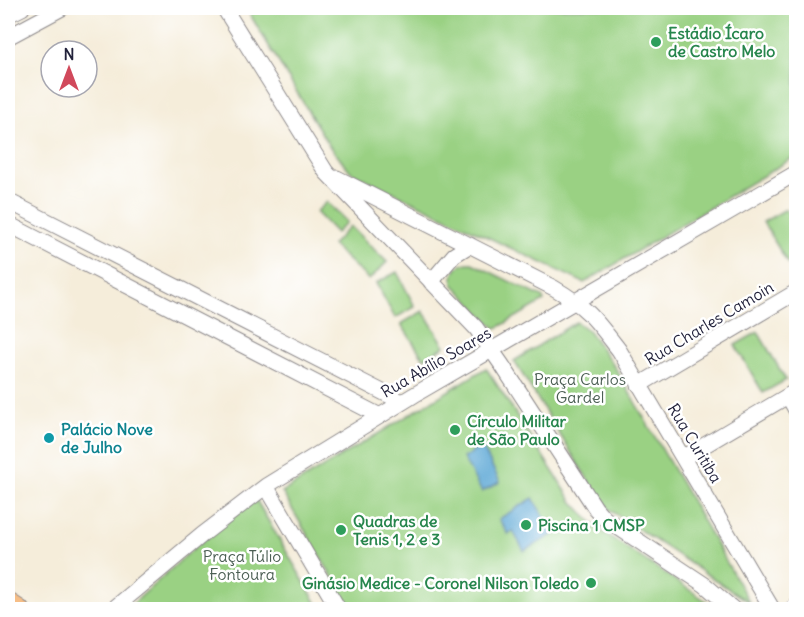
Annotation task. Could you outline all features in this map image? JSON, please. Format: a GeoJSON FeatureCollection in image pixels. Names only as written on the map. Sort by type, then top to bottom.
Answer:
{"type":"FeatureCollection","features":[{"type":"Feature","properties":{"kind":"main road"},"geometry":{"type":"LineString","coordinates":[[8,603],[19,609]]}},
{"type":"Feature","properties":{"kind":"street"},"geometry":{"type":"LineString","coordinates":[[8,15],[22,8]]}},
{"type":"Feature","properties":{"kind":"street"},"geometry":{"type":"LineString","coordinates":[[8,37],[62,8]]}},
{"type":"Feature","properties":{"kind":"street"},"geometry":{"type":"LineString","coordinates":[[224,8],[326,172],[476,328],[596,509],[604,518],[705,585],[734,609]]}},
{"type":"Feature","properties":{"kind":"street","name":"Rua Curitiba"},"geometry":{"type":"LineString","coordinates":[[326,172],[578,301],[593,316],[619,350],[773,609]]}},
{"type":"Feature","properties":{"kind":"street","name":"Rua Abílio Soares"},"geometry":{"type":"LineString","coordinates":[[112,609],[266,486],[402,402],[796,173]]}},
{"type":"Feature","properties":{"kind":"street"},"geometry":{"type":"LineString","coordinates":[[8,201],[402,402]]}},
{"type":"Feature","properties":{"kind":"street"},"geometry":{"type":"LineString","coordinates":[[8,224],[380,416]]}},
{"type":"Feature","properties":{"kind":"street"},"geometry":{"type":"LineString","coordinates":[[431,282],[454,255],[470,245]]}},
{"type":"Feature","properties":{"kind":"street"},"geometry":{"type":"LineString","coordinates":[[136,290],[147,272]]}},
{"type":"Feature","properties":{"kind":"street","name":"Rua Charles Camoin"},"geometry":{"type":"LineString","coordinates":[[639,385],[796,291]]}},
{"type":"Feature","properties":{"kind":"street"},"geometry":{"type":"LineString","coordinates":[[683,458],[792,393],[796,410]]}},
{"type":"Feature","properties":{"kind":"street"},"geometry":{"type":"LineString","coordinates":[[266,486],[339,609]]}},
{"type":"Feature","properties":{"kind":"street"},"geometry":{"type":"LineString","coordinates":[[791,609],[796,606]]}},
{"type":"Feature","properties":{"kind":"green space"},"geometry":{"type":"Polygon","coordinates":[[[246,8],[796,8],[796,156],[584,283],[351,172],[330,147],[246,8]]]}},
{"type":"Feature","properties":{"kind":"green space"},"geometry":{"type":"Polygon","coordinates":[[[327,202],[347,222],[336,233],[316,212],[327,202]]]}},
{"type":"Feature","properties":{"kind":"green space"},"geometry":{"type":"Polygon","coordinates":[[[786,209],[796,227],[796,259],[788,264],[763,222],[786,209]]]}},
{"type":"Feature","properties":{"kind":"green space"},"geometry":{"type":"Polygon","coordinates":[[[350,226],[387,262],[369,280],[332,245],[350,226]]]}},
{"type":"Feature","properties":{"kind":"green space"},"geometry":{"type":"Polygon","coordinates":[[[472,263],[542,297],[544,301],[495,328],[453,284],[453,275],[457,268],[463,264],[472,263]]]}},
{"type":"Feature","properties":{"kind":"green space"},"geometry":{"type":"Polygon","coordinates":[[[397,272],[415,307],[395,318],[376,283],[397,272]]]}},
{"type":"Feature","properties":{"kind":"green space"},"geometry":{"type":"Polygon","coordinates":[[[423,311],[445,346],[424,359],[401,324],[423,311]]]}},
{"type":"Feature","properties":{"kind":"green space","name":"Praça Carlos Gardel"},"geometry":{"type":"Polygon","coordinates":[[[576,322],[589,331],[616,369],[750,603],[611,511],[595,491],[514,361],[576,322]]]}},
{"type":"Feature","properties":{"kind":"green space"},"geometry":{"type":"Polygon","coordinates":[[[758,332],[786,380],[763,393],[735,345],[758,332]]]}},
{"type":"Feature","properties":{"kind":"green space","name":"Círculo Militar de São Paulo"},"geometry":{"type":"Polygon","coordinates":[[[486,368],[572,501],[597,528],[718,609],[351,609],[282,492],[486,368]]]}},
{"type":"Feature","properties":{"kind":"green space","name":"Praça Túlio Fontoura"},"geometry":{"type":"Polygon","coordinates":[[[255,498],[320,609],[126,610],[203,540],[255,498]]]}},
{"type":"Feature","properties":{"kind":"water"},"geometry":{"type":"Polygon","coordinates":[[[482,446],[500,482],[482,492],[463,458],[482,446]]]}},
{"type":"Feature","properties":{"kind":"water","name":"Piscina 1 CMSP"},"geometry":{"type":"Polygon","coordinates":[[[533,498],[554,534],[524,551],[513,531],[508,534],[499,519],[533,498]]]}},
{"type":"Feature","properties":{"kind":"place","name":"Estádio Ícaro de Castro Melo"},"geometry":{"type":"Point","coordinates":[656,42]}},
{"type":"Feature","properties":{"kind":"place","name":"Círculo Militar de São Paulo"},"geometry":{"type":"Point","coordinates":[455,430]}},
{"type":"Feature","properties":{"kind":"place","name":"Palácio Nove de Julho"},"geometry":{"type":"Point","coordinates":[49,438]}},
{"type":"Feature","properties":{"kind":"place","name":"Piscina 1 CMSP"},"geometry":{"type":"Point","coordinates":[526,525]}},
{"type":"Feature","properties":{"kind":"place","name":"Quadras de Tenis 1, 2 e 3"},"geometry":{"type":"Point","coordinates":[341,530]}},
{"type":"Feature","properties":{"kind":"place","name":"Ginásio Medice - Coronel Nilson Toledo"},"geometry":{"type":"Point","coordinates":[591,583]}}]}
